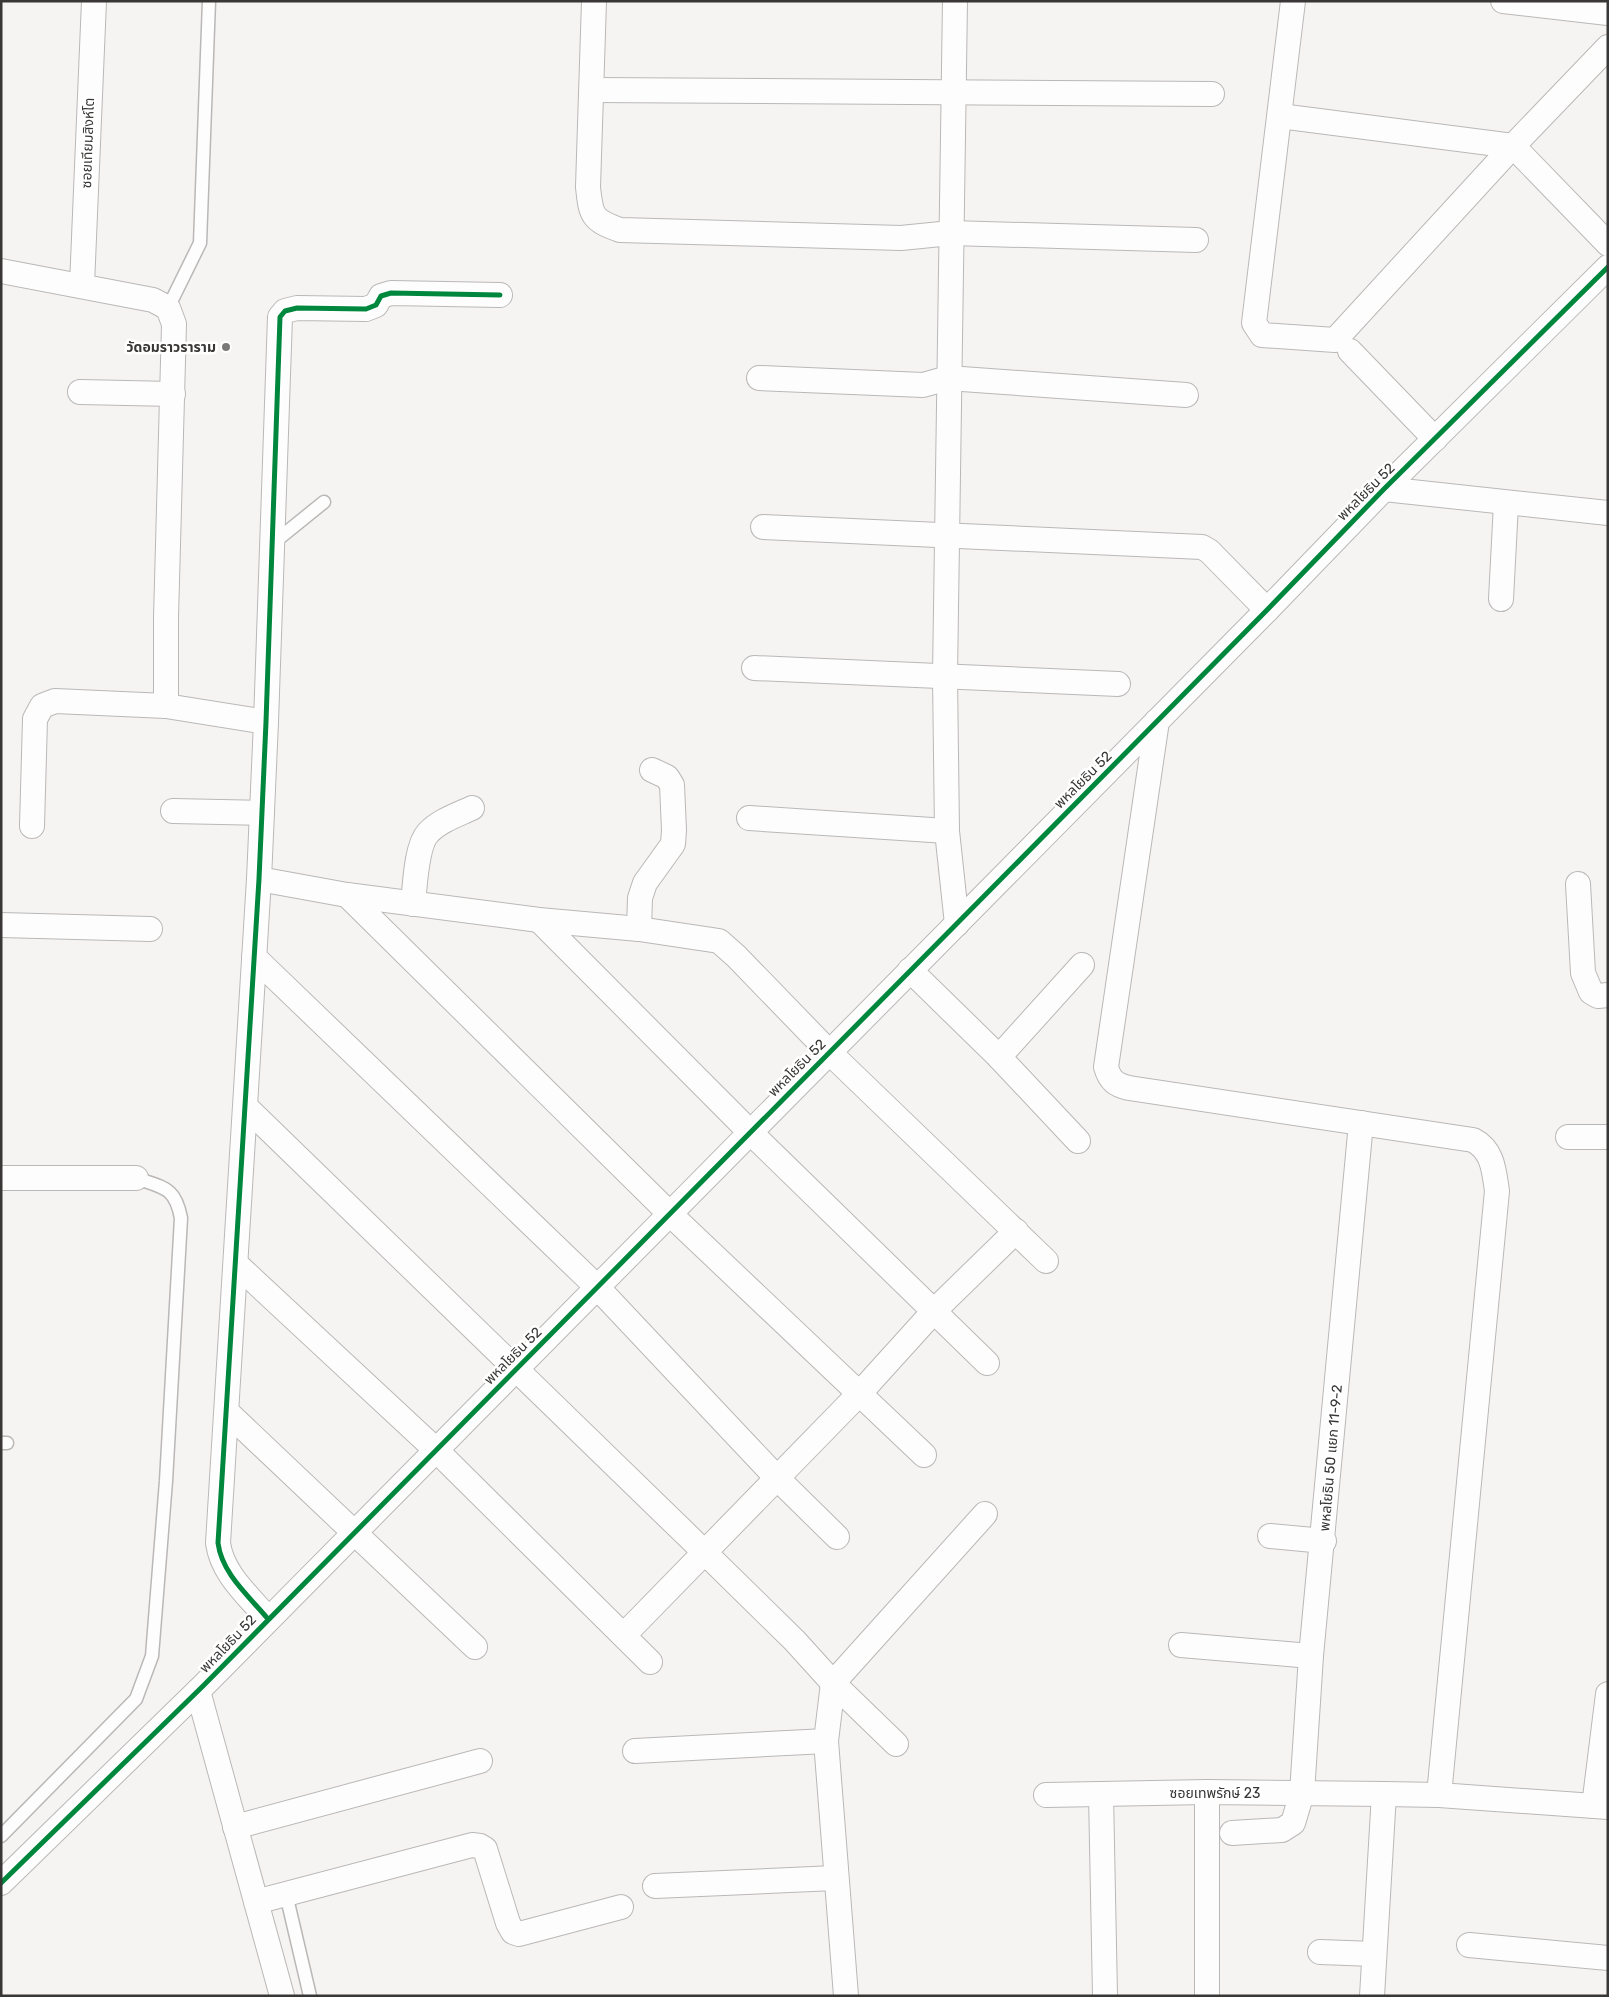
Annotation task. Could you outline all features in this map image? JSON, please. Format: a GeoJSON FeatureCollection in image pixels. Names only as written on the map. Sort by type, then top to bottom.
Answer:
{"type":"FeatureCollection","features":[{"type":"Feature","properties":{"kind":"street","name":"ซอยเทียมสิงห์โต"},"geometry":{"type":"LineString","coordinates":[[82,285],[94,1]]}},
{"type":"Feature","properties":{"kind":"street"},"geometry":{"type":"LineString","coordinates":[[594,1],[588,187],[590,209],[600,223],[629,231],[901,238],[951,233],[1196,240]]}},
{"type":"Feature","properties":{"kind":"street"},"geometry":{"type":"LineString","coordinates":[[954,1],[945,535],[945,676],[948,831],[956,924]]}},
{"type":"Feature","properties":{"kind":"street"},"geometry":{"type":"LineString","coordinates":[[1293,1],[1254,323],[1262,335],[1336,340],[1513,146],[1608,47]]}},
{"type":"Feature","properties":{"kind":"street"},"geometry":{"type":"LineString","coordinates":[[1504,1],[1608,14]]}},
{"type":"Feature","properties":{"kind":"street"},"geometry":{"type":"LineString","coordinates":[[592,90],[1212,94]]}},
{"type":"Feature","properties":{"kind":"street"},"geometry":{"type":"LineString","coordinates":[[1280,116],[1513,146],[1608,244]]}},
{"type":"Feature","properties":{"kind":"street","name":"พหลโยธิน 52"},"geometry":{"type":"LineString","coordinates":[[1,1883],[198,1691],[1267,610],[1384,489],[1608,267]]}},
{"type":"Feature","properties":{"kind":"street"},"geometry":{"type":"LineString","coordinates":[[1,271],[153,300],[168,308],[174,324],[166,618],[166,706]]}},
{"type":"Feature","properties":{"kind":"street"},"geometry":{"type":"LineString","coordinates":[[268,1619],[225,1568],[219,1556],[218,1543],[259,879],[280,317],[285,311],[297,308],[366,310],[376,305],[381,296],[391,294],[500,295]]}},
{"type":"Feature","properties":{"kind":"street"},"geometry":{"type":"LineString","coordinates":[[1350,352],[1435,439]]}},
{"type":"Feature","properties":{"kind":"street"},"geometry":{"type":"LineString","coordinates":[[759,378],[923,385],[948,378],[1186,394]]}},
{"type":"Feature","properties":{"kind":"street"},"geometry":{"type":"LineString","coordinates":[[80,392],[172,394]]}},
{"type":"Feature","properties":{"kind":"street"},"geometry":{"type":"LineString","coordinates":[[1384,489],[1506,504],[1608,513]]}},
{"type":"Feature","properties":{"kind":"street"},"geometry":{"type":"LineString","coordinates":[[1501,599],[1506,504]]}},
{"type":"Feature","properties":{"kind":"street"},"geometry":{"type":"LineString","coordinates":[[763,527],[1202,547],[1267,610]]}},
{"type":"Feature","properties":{"kind":"street"},"geometry":{"type":"LineString","coordinates":[[754,668],[1118,684]]}},
{"type":"Feature","properties":{"kind":"street"},"geometry":{"type":"LineString","coordinates":[[32,826],[35,719],[42,706],[55,701],[166,706],[266,722]]}},
{"type":"Feature","properties":{"kind":"street"},"geometry":{"type":"LineString","coordinates":[[1157,721],[1106,1067],[1108,1075],[1118,1086],[1473,1140],[1485,1148],[1490,1157],[1496,1191],[1439,1794]]}},
{"type":"Feature","properties":{"kind":"street"},"geometry":{"type":"LineString","coordinates":[[639,929],[640,898],[645,883],[673,844],[672,785],[667,777],[652,770]]}},
{"type":"Feature","properties":{"kind":"street"},"geometry":{"type":"LineString","coordinates":[[413,904],[421,846],[427,833],[438,824],[472,808]]}},
{"type":"Feature","properties":{"kind":"street"},"geometry":{"type":"LineString","coordinates":[[173,811],[262,813]]}},
{"type":"Feature","properties":{"kind":"street"},"geometry":{"type":"LineString","coordinates":[[749,818],[948,831]]}},
{"type":"Feature","properties":{"kind":"street"},"geometry":{"type":"LineString","coordinates":[[259,879],[347,895],[413,904],[538,920],[639,929],[720,941],[828,1052],[1046,1262]]}},
{"type":"Feature","properties":{"kind":"street"},"geometry":{"type":"LineString","coordinates":[[1578,884],[1583,973],[1591,992],[1598,996],[1608,995]]}},
{"type":"Feature","properties":{"kind":"street"},"geometry":{"type":"LineString","coordinates":[[347,895],[670,1214],[924,1455]]}},
{"type":"Feature","properties":{"kind":"street"},"geometry":{"type":"LineString","coordinates":[[538,920],[750,1132],[987,1362]]}},
{"type":"Feature","properties":{"kind":"street"},"geometry":{"type":"LineString","coordinates":[[1,925],[150,929]]}},
{"type":"Feature","properties":{"kind":"street"},"geometry":{"type":"LineString","coordinates":[[254,957],[597,1287],[777,1478],[837,1537]]}},
{"type":"Feature","properties":{"kind":"street"},"geometry":{"type":"LineString","coordinates":[[999,1057],[1082,966]]}},
{"type":"Feature","properties":{"kind":"street"},"geometry":{"type":"LineString","coordinates":[[910,970],[999,1057],[1078,1141]]}},
{"type":"Feature","properties":{"kind":"street"},"geometry":{"type":"LineString","coordinates":[[246,1107],[795,1641],[833,1683],[896,1744]]}},
{"type":"Feature","properties":{"kind":"street","name":"พหลโยธิน 50 แยก 11-9-2"},"geometry":{"type":"LineString","coordinates":[[1232,1833],[1282,1830],[1289,1827],[1296,1816],[1302,1793],[1312,1656],[1361,1123]]}},
{"type":"Feature","properties":{"kind":"street"},"geometry":{"type":"LineString","coordinates":[[1568,1137],[1608,1137]]}},
{"type":"Feature","properties":{"kind":"street"},"geometry":{"type":"LineString","coordinates":[[1,1178],[136,1178]]}},
{"type":"Feature","properties":{"kind":"street"},"geometry":{"type":"LineString","coordinates":[[624,1635],[703,1551],[859,1394],[935,1310],[1016,1232]]}},
{"type":"Feature","properties":{"kind":"street"},"geometry":{"type":"LineString","coordinates":[[236,1264],[436,1450],[650,1662]]}},
{"type":"Feature","properties":{"kind":"street"},"geometry":{"type":"LineString","coordinates":[[227,1412],[475,1647]]}},
{"type":"Feature","properties":{"kind":"street"},"geometry":{"type":"LineString","coordinates":[[846,1996],[826,1741],[833,1683],[985,1514]]}},
{"type":"Feature","properties":{"kind":"street"},"geometry":{"type":"LineString","coordinates":[[1270,1536],[1324,1541]]}},
{"type":"Feature","properties":{"kind":"street"},"geometry":{"type":"LineString","coordinates":[[1181,1644],[1312,1656]]}},
{"type":"Feature","properties":{"kind":"street"},"geometry":{"type":"LineString","coordinates":[[198,1691],[282,1996]]}},
{"type":"Feature","properties":{"kind":"street"},"geometry":{"type":"LineString","coordinates":[[1601,1806],[1608,1694]]}},
{"type":"Feature","properties":{"kind":"street"},"geometry":{"type":"LineString","coordinates":[[635,1751],[826,1741]]}},
{"type":"Feature","properties":{"kind":"street"},"geometry":{"type":"LineString","coordinates":[[235,1827],[480,1761]]}},
{"type":"Feature","properties":{"kind":"street"},"geometry":{"type":"LineString","coordinates":[[1207,1792],[1207,1996]]}},
{"type":"Feature","properties":{"kind":"street","name":"ซอยเทพรักษ์ 23"},"geometry":{"type":"LineString","coordinates":[[1046,1795],[1207,1792],[1439,1794],[1601,1806]]}},
{"type":"Feature","properties":{"kind":"street"},"geometry":{"type":"LineString","coordinates":[[1101,1794],[1106,1996]]}},
{"type":"Feature","properties":{"kind":"street"},"geometry":{"type":"LineString","coordinates":[[1372,1996],[1384,1794]]}},
{"type":"Feature","properties":{"kind":"street"},"geometry":{"type":"LineString","coordinates":[[256,1902],[472,1845],[485,1849],[508,1923],[513,1932],[520,1934],[621,1907]]}},
{"type":"Feature","properties":{"kind":"street"},"geometry":{"type":"LineString","coordinates":[[655,1886],[836,1878]]}},
{"type":"Feature","properties":{"kind":"street"},"geometry":{"type":"LineString","coordinates":[[1469,1945],[1608,1958]]}},
{"type":"Feature","properties":{"kind":"street"},"geometry":{"type":"LineString","coordinates":[[1320,1952],[1374,1954]]}},
{"type":"Feature","properties":{"kind":"lane"},"geometry":{"type":"LineString","coordinates":[[168,308],[200,243],[210,1]]}},
{"type":"Feature","properties":{"kind":"lane"},"geometry":{"type":"LineString","coordinates":[[272,544],[324,502]]}},
{"type":"Feature","properties":{"kind":"lane"},"geometry":{"type":"LineString","coordinates":[[1,1836],[136,1699],[152,1656],[166,1481],[182,1218],[178,1200],[165,1188],[136,1178]]}},
{"type":"Feature","properties":{"kind":"lane"},"geometry":{"type":"LineString","coordinates":[[286,1894],[310,1996]]}},
{"type":"Feature","properties":{"kind":"cycle path"},"geometry":{"type":"LineString","coordinates":[[1,1883],[203,1686],[1267,610],[1384,489],[1608,267]]}},
{"type":"Feature","properties":{"kind":"cycle path"},"geometry":{"type":"LineString","coordinates":[[268,1619],[231,1575],[225,1565],[218,1543],[259,879],[280,317],[285,311],[297,308],[366,309],[376,305],[381,296],[391,293],[500,295]]}},
{"type":"Feature","properties":{"kind":"place","name":"วัดอมราวราราม"},"geometry":{"type":"Point","coordinates":[226,347]}}]}
